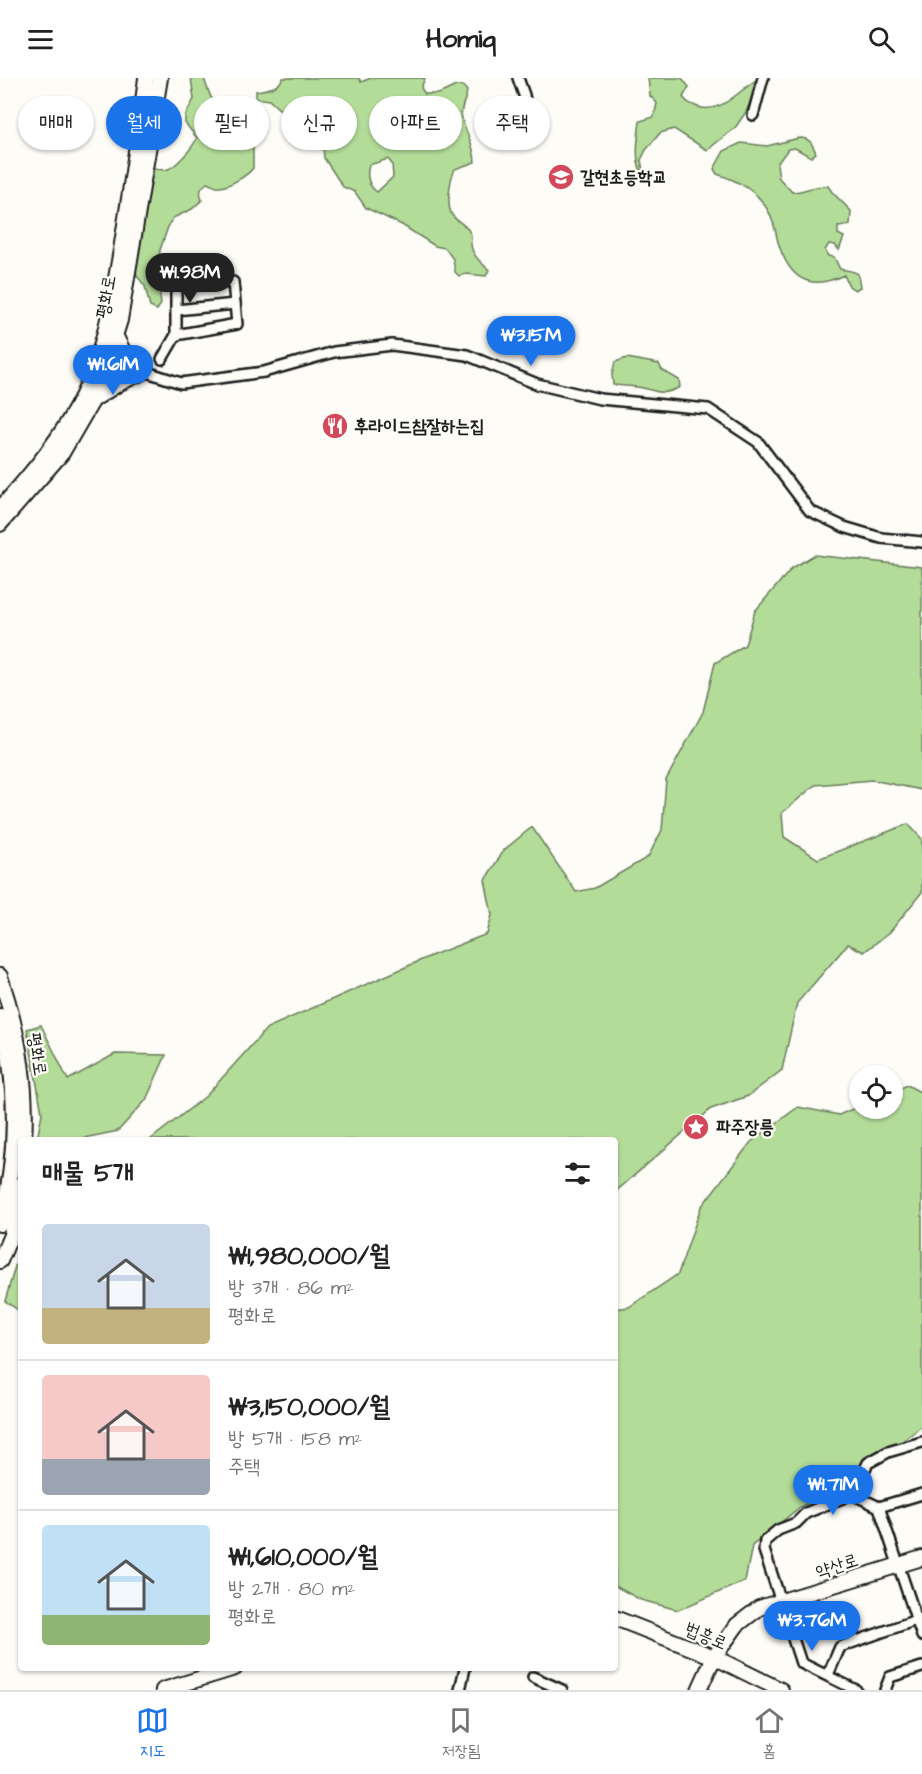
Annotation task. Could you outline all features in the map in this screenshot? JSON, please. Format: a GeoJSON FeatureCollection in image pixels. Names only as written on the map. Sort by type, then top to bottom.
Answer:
{"type":"FeatureCollection","features":[{"type":"Feature","properties":{"kind":"main road","name":"평화로"},"geometry":{"type":"LineString","coordinates":[[0,524],[62,453],[94,399],[146,78]]}},
{"type":"Feature","properties":{"kind":"main road","name":"평화로"},"geometry":{"type":"LineString","coordinates":[[0,509],[42,461],[116,337],[160,78]]}},
{"type":"Feature","properties":{"kind":"main road"},"geometry":{"type":"LineString","coordinates":[[94,399],[143,372],[125,356],[116,337]]}},
{"type":"Feature","properties":{"kind":"main road","name":"평화로"},"geometry":{"type":"LineString","coordinates":[[0,976],[21,1057],[26,1111],[24,1137]]}},
{"type":"Feature","properties":{"kind":"main road","name":"평화로"},"geometry":{"type":"LineString","coordinates":[[0,1016],[10,1065],[13,1128],[9,1173],[0,1224]]}},
{"type":"Feature","properties":{"kind":"main road"},"geometry":{"type":"LineString","coordinates":[[0,1261],[11,1235],[18,1199]]}},
{"type":"Feature","properties":{"kind":"main road","name":"약산로"},"geometry":{"type":"LineString","coordinates":[[699,1690],[714,1658],[737,1625],[759,1608],[922,1558]]}},
{"type":"Feature","properties":{"kind":"main road","name":"법흥로"},"geometry":{"type":"LineString","coordinates":[[618,1619],[714,1658],[781,1690]]}},
{"type":"Feature","properties":{"kind":"main road"},"geometry":{"type":"LineString","coordinates":[[163,1690],[225,1671]]}},
{"type":"Feature","properties":{"kind":"street"},"geometry":{"type":"LineString","coordinates":[[518,78],[524,96]]}},
{"type":"Feature","properties":{"kind":"street"},"geometry":{"type":"LineString","coordinates":[[753,115],[763,78]]}},
{"type":"Feature","properties":{"kind":"street"},"geometry":{"type":"LineString","coordinates":[[162,359],[176,335],[176,286],[233,282],[237,324],[176,335]]}},
{"type":"Feature","properties":{"kind":"street"},"geometry":{"type":"LineString","coordinates":[[176,310],[235,304]]}},
{"type":"Feature","properties":{"kind":"street"},"geometry":{"type":"LineString","coordinates":[[100,367],[143,372],[181,383],[264,372],[334,352],[392,345],[467,355],[537,384],[600,399],[708,409],[758,442],[810,512],[844,527],[872,535],[922,542]]}},
{"type":"Feature","properties":{"kind":"street"},"geometry":{"type":"LineString","coordinates":[[856,1690],[801,1663],[764,1550],[765,1541],[778,1530],[796,1523],[806,1513],[852,1494],[868,1463],[888,1452],[922,1442]]}},
{"type":"Feature","properties":{"kind":"street"},"geometry":{"type":"LineString","coordinates":[[852,1494],[879,1507],[922,1494]]}},
{"type":"Feature","properties":{"kind":"street"},"geometry":{"type":"LineString","coordinates":[[879,1507],[897,1566],[920,1618],[922,1636]]}},
{"type":"Feature","properties":{"kind":"street"},"geometry":{"type":"LineString","coordinates":[[828,1675],[840,1647],[920,1618]]}},
{"type":"Feature","properties":{"kind":"street"},"geometry":{"type":"LineString","coordinates":[[885,1690],[890,1677],[922,1667]]}},
{"type":"Feature","properties":{"kind":"street"},"geometry":{"type":"LineString","coordinates":[[460,1690],[464,1671]]}},
{"type":"Feature","properties":{"kind":"street"},"geometry":{"type":"LineString","coordinates":[[533,1677],[562,1690]]}},
{"type":"Feature","properties":{"kind":"green space"},"geometry":{"type":"Polygon","coordinates":[[[191,78],[204,78],[211,96],[194,96],[194,99],[191,78]]]}},
{"type":"Feature","properties":{"kind":"green space"},"geometry":{"type":"Polygon","coordinates":[[[283,78],[359,78],[361,82],[371,78],[425,78],[421,88],[425,94],[439,94],[456,86],[463,86],[467,91],[462,108],[462,96],[369,96],[369,150],[462,150],[462,118],[472,145],[475,162],[455,169],[450,185],[449,205],[452,215],[470,233],[473,252],[489,270],[486,276],[466,274],[459,276],[455,272],[453,259],[445,248],[435,246],[402,225],[366,208],[355,192],[343,187],[324,158],[323,150],[357,150],[357,96],[281,96],[281,109],[269,100],[269,96],[256,96],[256,91],[278,84],[283,78]],[[388,159],[369,165],[368,180],[377,192],[393,177],[392,164],[388,159]]]}},
{"type":"Feature","properties":{"kind":"green space"},"geometry":{"type":"Polygon","coordinates":[[[648,78],[682,78],[689,87],[683,97],[689,103],[707,108],[724,104],[760,78],[746,112],[735,128],[707,150],[674,129],[660,133],[641,160],[645,182],[638,160],[640,121],[654,117],[657,103],[650,96],[648,78]]]}},
{"type":"Feature","properties":{"kind":"green space"},"geometry":{"type":"Polygon","coordinates":[[[194,99],[194,134],[185,123],[185,116],[194,99]]]}},
{"type":"Feature","properties":{"kind":"green space"},"geometry":{"type":"Polygon","coordinates":[[[799,138],[810,142],[816,153],[811,157],[795,148],[788,149],[777,164],[779,178],[792,192],[828,186],[851,211],[850,225],[838,227],[838,234],[844,237],[839,250],[835,245],[829,244],[825,250],[828,256],[834,257],[840,269],[858,274],[860,287],[855,290],[849,286],[844,275],[831,280],[810,282],[794,273],[783,254],[772,219],[762,201],[744,186],[717,174],[714,169],[724,151],[741,143],[767,146],[799,138]]]}},
{"type":"Feature","properties":{"kind":"green space"},"geometry":{"type":"Polygon","coordinates":[[[194,143],[194,150],[253,150],[253,168],[242,178],[226,186],[217,187],[207,183],[201,190],[202,200],[192,209],[173,218],[160,250],[157,271],[161,304],[157,310],[150,307],[145,286],[137,276],[136,270],[150,170],[169,169],[188,152],[194,143]]]}},
{"type":"Feature","properties":{"kind":"green space"},"geometry":{"type":"Polygon","coordinates":[[[627,358],[659,364],[662,370],[679,380],[680,387],[669,392],[661,392],[613,385],[612,374],[615,362],[627,358]]]}},
{"type":"Feature","properties":{"kind":"green space"},"geometry":{"type":"Polygon","coordinates":[[[814,555],[922,567],[922,790],[872,780],[815,785],[782,813],[784,837],[818,859],[908,824],[922,839],[922,892],[890,932],[864,952],[848,944],[797,1003],[782,1070],[748,1096],[711,1109],[618,1189],[618,1137],[154,1137],[206,1096],[267,1028],[433,955],[487,934],[492,915],[485,880],[504,850],[532,827],[576,892],[595,888],[648,857],[662,830],[666,780],[703,712],[715,663],[745,645],[755,611],[792,568],[814,555]]]}},
{"type":"Feature","properties":{"kind":"green space"},"geometry":{"type":"Polygon","coordinates":[[[41,1025],[68,1080],[115,1054],[166,1055],[146,1100],[118,1131],[89,1137],[38,1137],[42,1113],[27,1029],[41,1025]]]}},
{"type":"Feature","properties":{"kind":"green space"},"geometry":{"type":"Polygon","coordinates":[[[907,1085],[922,1093],[922,1426],[847,1484],[800,1507],[752,1546],[745,1581],[678,1610],[641,1600],[618,1588],[618,1309],[629,1307],[678,1274],[701,1207],[751,1142],[798,1107],[839,1115],[849,1110],[849,1119],[903,1119],[903,1087],[907,1085]]]}},
{"type":"Feature","properties":{"kind":"green space"},"geometry":{"type":"Polygon","coordinates":[[[18,1256],[18,1310],[5,1301],[18,1256]]]}},
{"type":"Feature","properties":{"kind":"place","name":"갈현초등학교"},"geometry":{"type":"Point","coordinates":[561,177]}},
{"type":"Feature","properties":{"kind":"place","name":"후라이드참잘하는집"},"geometry":{"type":"Point","coordinates":[335,426]}},
{"type":"Feature","properties":{"kind":"place","name":"파주장릉"},"geometry":{"type":"Point","coordinates":[696,1127]}}]}
